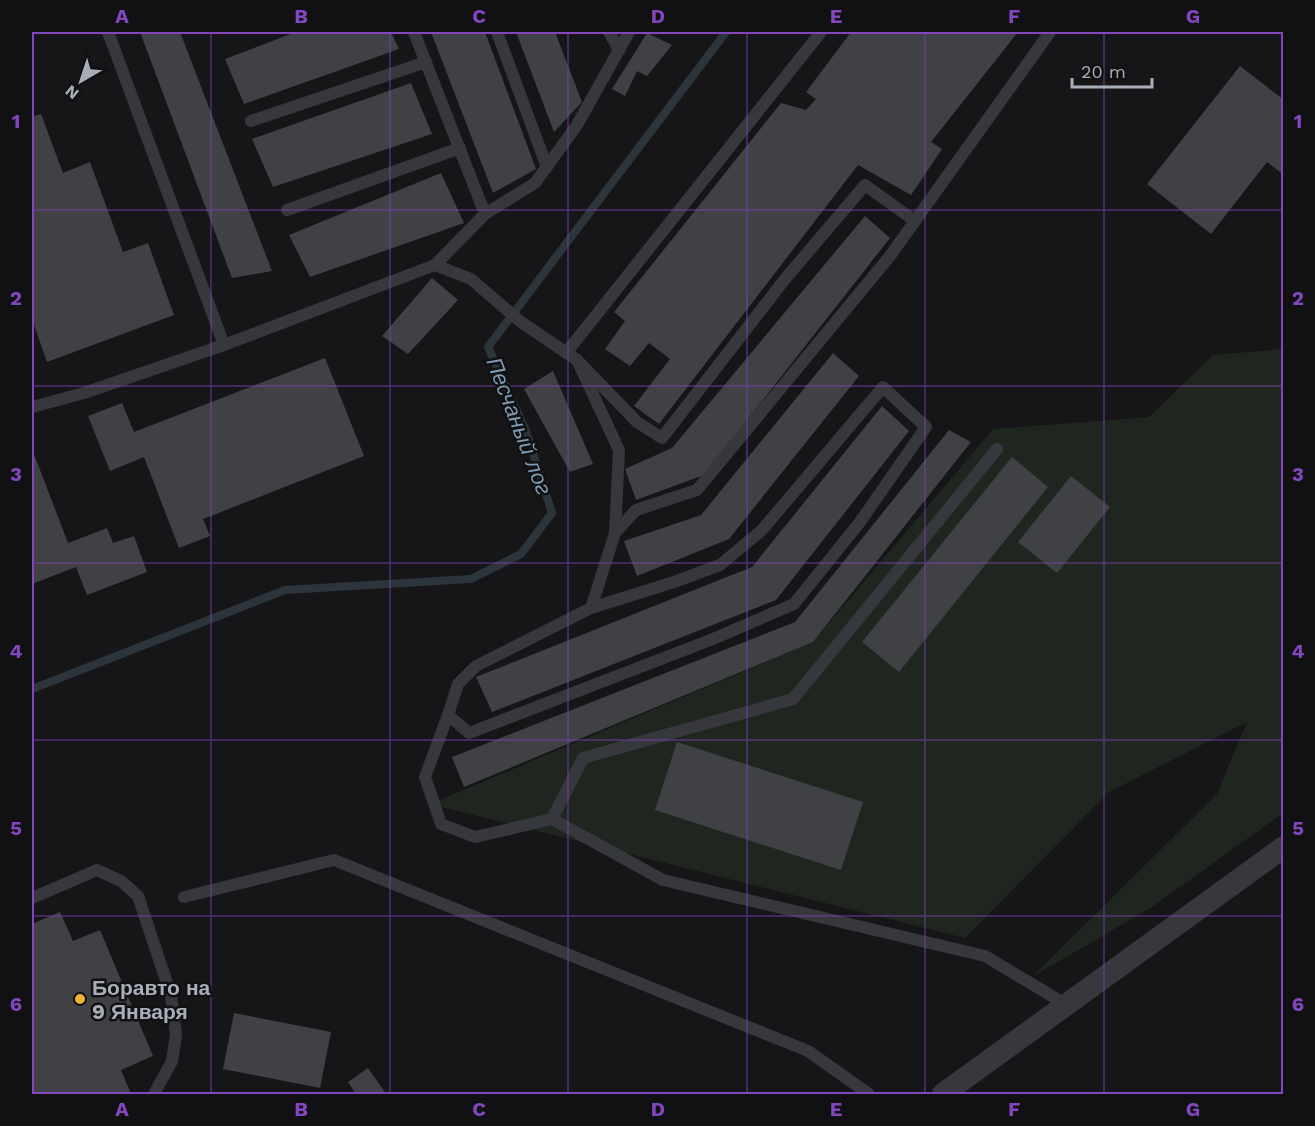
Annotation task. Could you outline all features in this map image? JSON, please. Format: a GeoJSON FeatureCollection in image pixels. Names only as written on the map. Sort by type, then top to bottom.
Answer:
{"type":"FeatureCollection","features":[{"type":"Feature","properties":{"kind":"street"},"geometry":{"type":"LineString","coordinates":[[943,1095],[1284,847]]}},
{"type":"Feature","properties":{"kind":"lane"},"geometry":{"type":"LineString","coordinates":[[108,32],[224,345]]}},
{"type":"Feature","properties":{"kind":"lane"},"geometry":{"type":"LineString","coordinates":[[414,32],[485,214]]}},
{"type":"Feature","properties":{"kind":"lane"},"geometry":{"type":"LineString","coordinates":[[497,32],[547,167]]}},
{"type":"Feature","properties":{"kind":"lane"},"geometry":{"type":"LineString","coordinates":[[609,32],[619,50]]}},
{"type":"Feature","properties":{"kind":"lane"},"geometry":{"type":"LineString","coordinates":[[32,407],[84,393],[224,345],[435,265],[485,214],[535,183],[577,125],[629,32]]}},
{"type":"Feature","properties":{"kind":"lane"},"geometry":{"type":"LineString","coordinates":[[566,353],[821,32]]}},
{"type":"Feature","properties":{"kind":"lane"},"geometry":{"type":"LineString","coordinates":[[615,533],[636,510],[697,490],[890,256],[1050,32]]}},
{"type":"Feature","properties":{"kind":"lane"},"geometry":{"type":"LineString","coordinates":[[251,121],[426,62]]}},
{"type":"Feature","properties":{"kind":"lane"},"geometry":{"type":"LineString","coordinates":[[287,210],[460,148]]}},
{"type":"Feature","properties":{"kind":"lane"},"geometry":{"type":"LineString","coordinates":[[435,265],[471,279],[521,322],[577,360],[637,422],[662,438],[785,279],[865,185],[915,221]]}},
{"type":"Feature","properties":{"kind":"lane"},"geometry":{"type":"LineString","coordinates":[[577,360],[619,450],[615,533],[591,608]]}},
{"type":"Feature","properties":{"kind":"lane"},"geometry":{"type":"LineString","coordinates":[[448,715],[469,734],[713,639],[794,604],[860,522],[926,427],[883,387],[762,530],[720,566],[591,608],[476,666],[458,684],[425,777],[441,824],[475,837],[552,819],[663,880],[985,956],[1067,1005]]}},
{"type":"Feature","properties":{"kind":"lane"},"geometry":{"type":"LineString","coordinates":[[552,819],[583,758],[793,699],[997,449]]}},
{"type":"Feature","properties":{"kind":"lane"},"geometry":{"type":"LineString","coordinates":[[184,897],[334,860],[808,1052],[869,1095]]}},
{"type":"Feature","properties":{"kind":"lane"},"geometry":{"type":"LineString","coordinates":[[32,898],[97,870],[120,881],[138,896],[171,995],[176,1035],[172,1062],[154,1095]]}},
{"type":"Feature","properties":{"kind":"shaded area"},"geometry":{"type":"Polygon","coordinates":[[[1283,349],[1283,813],[1152,907],[1032,977],[1217,794],[1247,722],[1109,792],[965,938],[430,804],[813,642],[993,429],[1149,417],[1213,355],[1283,349]]]}},
{"type":"Feature","properties":{"kind":"building"},"geometry":{"type":"Polygon","coordinates":[[[140,32],[180,32],[272,271],[232,278],[140,32]]]}},
{"type":"Feature","properties":{"kind":"building"},"geometry":{"type":"Polygon","coordinates":[[[296,32],[391,32],[399,49],[244,104],[225,59],[296,32]]]}},
{"type":"Feature","properties":{"kind":"building"},"geometry":{"type":"Polygon","coordinates":[[[431,32],[485,32],[536,169],[493,193],[431,32]]]}},
{"type":"Feature","properties":{"kind":"building"},"geometry":{"type":"Polygon","coordinates":[[[516,32],[555,32],[582,102],[554,132],[516,32]]]}},
{"type":"Feature","properties":{"kind":"building"},"geometry":{"type":"Polygon","coordinates":[[[851,32],[1018,32],[931,142],[942,149],[911,195],[858,165],[659,424],[634,406],[670,359],[649,343],[630,366],[605,349],[625,321],[614,312],[781,103],[806,110],[816,99],[806,92],[851,32]]]}},
{"type":"Feature","properties":{"kind":"building"},"geometry":{"type":"Polygon","coordinates":[[[647,33],[672,45],[647,76],[637,71],[625,96],[612,89],[647,33]]]}},
{"type":"Feature","properties":{"kind":"building"},"geometry":{"type":"Polygon","coordinates":[[[1240,66],[1284,100],[1284,175],[1267,162],[1211,234],[1147,184],[1240,66]]]}},
{"type":"Feature","properties":{"kind":"building"},"geometry":{"type":"Polygon","coordinates":[[[411,83],[432,134],[273,187],[252,139],[411,83]]]}},
{"type":"Feature","properties":{"kind":"building"},"geometry":{"type":"Polygon","coordinates":[[[41,114],[63,173],[90,162],[123,252],[148,243],[174,315],[47,362],[32,319],[32,117],[41,114]]]}},
{"type":"Feature","properties":{"kind":"building"},"geometry":{"type":"Polygon","coordinates":[[[441,173],[464,223],[310,277],[289,235],[441,173]]]}},
{"type":"Feature","properties":{"kind":"building"},"geometry":{"type":"Polygon","coordinates":[[[865,216],[890,238],[704,475],[636,500],[625,469],[672,448],[865,216]]]}},
{"type":"Feature","properties":{"kind":"building"},"geometry":{"type":"Polygon","coordinates":[[[432,278],[458,300],[408,354],[382,336],[432,278]]]}},
{"type":"Feature","properties":{"kind":"building"},"geometry":{"type":"Polygon","coordinates":[[[833,353],[859,376],[729,539],[637,576],[624,541],[701,515],[833,353]]]}},
{"type":"Feature","properties":{"kind":"building"},"geometry":{"type":"Polygon","coordinates":[[[325,358],[364,456],[203,519],[210,536],[179,548],[144,457],[110,471],[88,416],[122,403],[134,432],[325,358]]]}},
{"type":"Feature","properties":{"kind":"building"},"geometry":{"type":"Polygon","coordinates":[[[553,371],[593,464],[570,472],[524,389],[553,371]]]}},
{"type":"Feature","properties":{"kind":"building"},"geometry":{"type":"Polygon","coordinates":[[[882,406],[909,431],[776,600],[492,712],[476,677],[752,567],[882,406]]]}},
{"type":"Feature","properties":{"kind":"building"},"geometry":{"type":"Polygon","coordinates":[[[949,430],[971,442],[813,642],[464,787],[452,757],[795,622],[949,430]]]}},
{"type":"Feature","properties":{"kind":"building"},"geometry":{"type":"Polygon","coordinates":[[[32,449],[68,543],[107,528],[113,543],[134,536],[147,572],[87,595],[76,567],[32,584],[32,449]]]}},
{"type":"Feature","properties":{"kind":"building"},"geometry":{"type":"Polygon","coordinates":[[[1012,457],[1048,487],[899,672],[862,642],[1012,457]]]}},
{"type":"Feature","properties":{"kind":"building"},"geometry":{"type":"Polygon","coordinates":[[[1071,476],[1110,507],[1057,573],[1018,542],[1071,476]]]}},
{"type":"Feature","properties":{"kind":"building"},"geometry":{"type":"Polygon","coordinates":[[[677,742],[863,802],[841,870],[655,810],[677,742]]]}},
{"type":"Feature","properties":{"kind":"building","name":"Боравто на 9 Января"},"geometry":{"type":"Polygon","coordinates":[[[60,912],[73,941],[100,930],[153,1056],[121,1070],[131,1094],[32,1094],[32,924],[60,912]]]}},
{"type":"Feature","properties":{"kind":"building"},"geometry":{"type":"Polygon","coordinates":[[[234,1013],[331,1032],[320,1088],[223,1069],[234,1013]]]}},
{"type":"Feature","properties":{"kind":"building"},"geometry":{"type":"Polygon","coordinates":[[[368,1068],[386,1094],[356,1094],[348,1082],[368,1068]]]}},
{"type":"Feature","properties":{"kind":"waterway","name":"Песчаный лог"},"geometry":{"type":"LineString","coordinates":[[32,689],[285,590],[471,579],[521,554],[552,513],[526,431],[488,347],[726,32]]}},
{"type":"Feature","properties":{"kind":"place","name":"Боравто на 9 Января"},"geometry":{"type":"Point","coordinates":[80,999]}}]}
